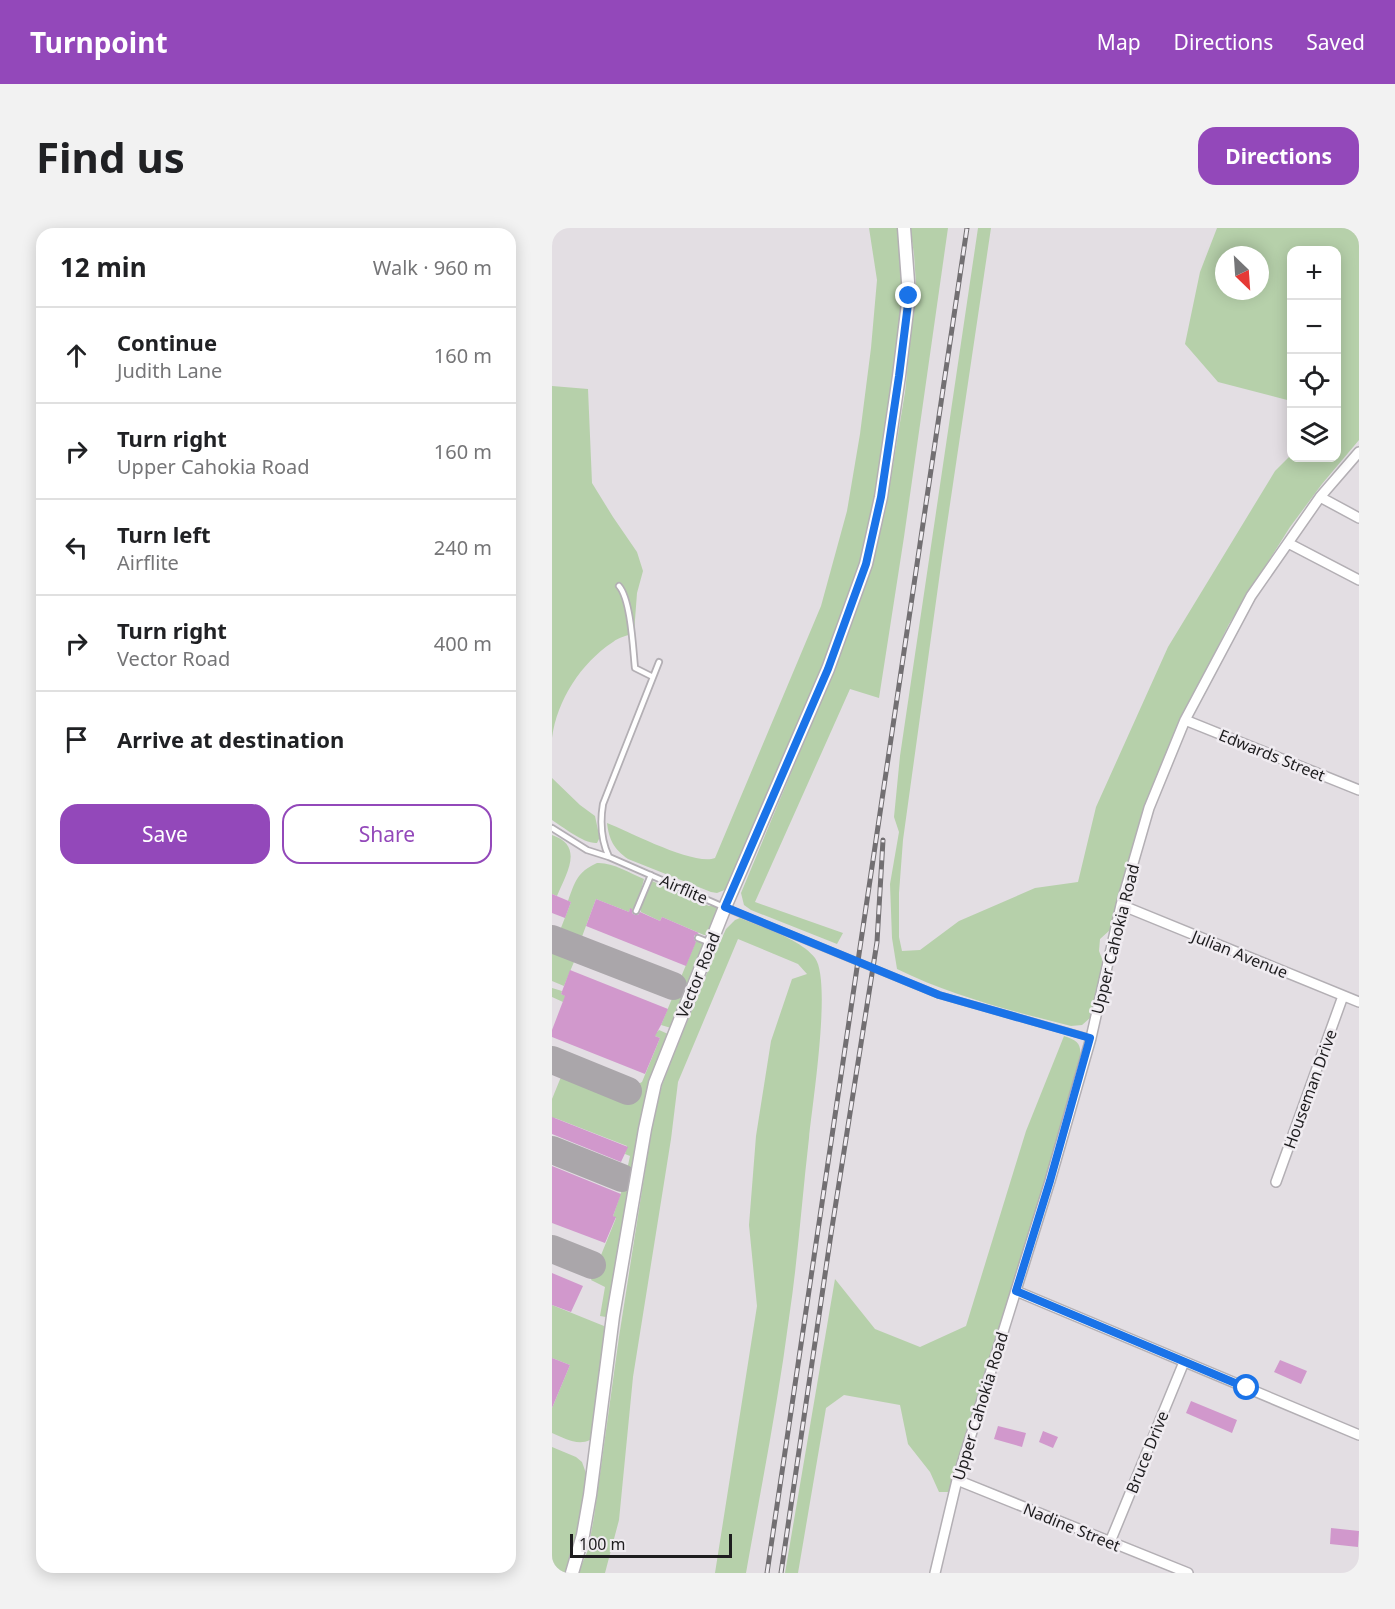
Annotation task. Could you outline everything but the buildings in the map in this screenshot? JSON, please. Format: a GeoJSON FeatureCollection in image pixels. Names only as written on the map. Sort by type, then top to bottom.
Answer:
{"type":"FeatureCollection","features":[{"type":"Feature","properties":{"kind":"street","name":"Vector Road"},"geometry":{"type":"LineString","coordinates":[[572,1573],[583,1534],[590,1495],[613,1316],[655,1083],[725,907],[828,669],[866,564],[881,497],[909,296],[904,228]]}},
{"type":"Feature","properties":{"kind":"street","name":"Upper Cahokia Road"},"geometry":{"type":"LineString","coordinates":[[935,1573],[957,1480],[1050,1181],[1090,1038],[1121,905],[1149,808],[1185,720],[1251,596],[1320,497],[1359,452]]}},
{"type":"Feature","properties":{"kind":"street"},"geometry":{"type":"LineString","coordinates":[[1320,497],[1359,518]]}},
{"type":"Feature","properties":{"kind":"street"},"geometry":{"type":"LineString","coordinates":[[1288,543],[1359,580]]}},
{"type":"Feature","properties":{"kind":"street","name":"Edwards Street"},"geometry":{"type":"LineString","coordinates":[[1185,720],[1359,790]]}},
{"type":"Feature","properties":{"kind":"street","name":"Julian Avenue"},"geometry":{"type":"LineString","coordinates":[[1121,905],[1359,1002]]}},
{"type":"Feature","properties":{"kind":"street","name":"Houseman Drive"},"geometry":{"type":"LineString","coordinates":[[1276,1182],[1343,996]]}},
{"type":"Feature","properties":{"kind":"street"},"geometry":{"type":"LineString","coordinates":[[1016,1291],[1359,1435]]}},
{"type":"Feature","properties":{"kind":"street","name":"Bruce Drive"},"geometry":{"type":"LineString","coordinates":[[1110,1542],[1184,1362]]}},
{"type":"Feature","properties":{"kind":"street","name":"Nadine Street"},"geometry":{"type":"LineString","coordinates":[[957,1480],[1188,1573]]}},
{"type":"Feature","properties":{"kind":"lane"},"geometry":{"type":"LineString","coordinates":[[620,586],[624,591],[627,607],[634,668],[653,677]]}},
{"type":"Feature","properties":{"kind":"lane"},"geometry":{"type":"LineString","coordinates":[[609,857],[602,829],[603,804],[659,662]]}},
{"type":"Feature","properties":{"kind":"lane","name":"Airflite"},"geometry":{"type":"LineString","coordinates":[[552,828],[587,850],[609,857],[939,995],[1090,1038]]}},
{"type":"Feature","properties":{"kind":"lane"},"geometry":{"type":"LineString","coordinates":[[636,911],[651,875]]}},
{"type":"Feature","properties":{"kind":"lane"},"geometry":{"type":"LineString","coordinates":[[698,938],[711,943]]}},
{"type":"Feature","properties":{"kind":"green space"},"geometry":{"type":"Polygon","coordinates":[[[869,228],[897,228],[905,293],[874,510],[856,577],[817,679],[727,889],[717,893],[711,892],[628,859],[613,844],[607,823],[678,853],[705,859],[715,858],[821,606],[847,511],[860,434],[877,280],[869,228]]]}},
{"type":"Feature","properties":{"kind":"green space"},"geometry":{"type":"Polygon","coordinates":[[[910,228],[948,228],[879,698],[850,689],[755,902],[843,933],[837,944],[751,910],[744,905],[741,893],[836,665],[876,549],[886,508],[905,392],[916,285],[910,228]]]}},
{"type":"Feature","properties":{"kind":"green space"},"geometry":{"type":"Polygon","coordinates":[[[978,228],[991,228],[903,840],[899,893],[899,937],[902,951],[920,950],[959,921],[1035,888],[1078,882],[1096,807],[1168,647],[1275,471],[1287,459],[1287,462],[1340,462],[1290,527],[1229,624],[1176,732],[1129,861],[1110,930],[1100,939],[1099,951],[1104,964],[1090,1018],[1082,1025],[1071,1026],[982,1002],[897,969],[892,938],[890,884],[899,832],[894,817],[900,756],[978,228]]]}},
{"type":"Feature","properties":{"kind":"green space"},"geometry":{"type":"Polygon","coordinates":[[[1217,228],[1359,228],[1359,440],[1341,461],[1341,246],[1287,246],[1287,400],[1218,382],[1185,344],[1200,272],[1217,228]]]}},
{"type":"Feature","properties":{"kind":"green space"},"geometry":{"type":"Polygon","coordinates":[[[552,386],[588,389],[592,483],[637,552],[643,571],[637,593],[634,633],[613,642],[581,672],[565,696],[552,738],[552,386]]]}},
{"type":"Feature","properties":{"kind":"green space"},"geometry":{"type":"Polygon","coordinates":[[[552,778],[595,816],[599,835],[597,843],[580,838],[552,820],[552,778]]]}},
{"type":"Feature","properties":{"kind":"green space"},"geometry":{"type":"Polygon","coordinates":[[[552,835],[568,846],[570,853],[568,870],[557,896],[552,894],[552,835]]]}},
{"type":"Feature","properties":{"kind":"green space"},"geometry":{"type":"Polygon","coordinates":[[[597,863],[615,866],[644,879],[633,910],[630,909],[629,912],[596,899],[580,942],[559,933],[571,902],[568,901],[575,883],[585,870],[597,863]]]}},
{"type":"Feature","properties":{"kind":"green space"},"geometry":{"type":"Polygon","coordinates":[[[652,881],[709,906],[719,905],[710,935],[704,935],[662,917],[660,921],[641,912],[641,904],[652,881]]]}},
{"type":"Feature","properties":{"kind":"green space"},"geometry":{"type":"Polygon","coordinates":[[[740,918],[780,934],[809,951],[815,958],[820,971],[822,991],[820,1045],[785,1350],[746,1573],[715,1573],[757,1306],[749,1225],[756,1136],[771,1041],[792,979],[807,974],[798,964],[738,939],[678,1082],[633,1377],[619,1520],[605,1573],[578,1573],[588,1550],[594,1517],[653,1120],[662,1085],[716,951],[726,929],[740,918]]]}},
{"type":"Feature","properties":{"kind":"green space"},"geometry":{"type":"Polygon","coordinates":[[[696,941],[704,944],[705,947],[671,1028],[661,1025],[696,941]]]}},
{"type":"Feature","properties":{"kind":"green space"},"geometry":{"type":"Polygon","coordinates":[[[560,950],[576,957],[564,986],[552,981],[552,954],[560,950]]]}},
{"type":"Feature","properties":{"kind":"green space"},"geometry":{"type":"Polygon","coordinates":[[[552,988],[562,991],[561,994],[657,1032],[659,1030],[668,1034],[657,1059],[651,1082],[610,1315],[606,1317],[600,1316],[605,1287],[591,1280],[616,1218],[613,1216],[624,1184],[630,1156],[625,1154],[627,1146],[555,1118],[552,1119],[552,1099],[563,1072],[630,1099],[636,1085],[642,1082],[660,1038],[552,997],[552,988]]]}},
{"type":"Feature","properties":{"kind":"green space"},"geometry":{"type":"Polygon","coordinates":[[[1064,1036],[1079,1045],[1079,1063],[1042,1194],[983,1382],[953,1492],[939,1492],[930,1472],[908,1444],[900,1405],[844,1395],[826,1408],[798,1573],[785,1573],[835,1279],[875,1329],[920,1347],[966,1326],[1026,1131],[1064,1036]]]}},
{"type":"Feature","properties":{"kind":"green space"},"geometry":{"type":"Polygon","coordinates":[[[552,1305],[604,1326],[608,1330],[592,1435],[590,1440],[585,1442],[571,1441],[552,1433],[552,1408],[570,1365],[552,1358],[552,1305]]]}},
{"type":"Feature","properties":{"kind":"green space"},"geometry":{"type":"Polygon","coordinates":[[[552,1447],[582,1462],[588,1479],[575,1550],[565,1573],[552,1573],[552,1447]]]}},
{"type":"Feature","properties":{"kind":"taxiway"},"geometry":{"type":"LineString","coordinates":[[552,939],[673,986]]}},
{"type":"Feature","properties":{"kind":"taxiway"},"geometry":{"type":"LineString","coordinates":[[552,1060],[628,1091]]}},
{"type":"Feature","properties":{"kind":"taxiway"},"geometry":{"type":"LineString","coordinates":[[552,1150],[622,1178]]}},
{"type":"Feature","properties":{"kind":"taxiway"},"geometry":{"type":"LineString","coordinates":[[552,1249],[592,1265]]}},
{"type":"Feature","properties":{"kind":"railway"},"geometry":{"type":"LineString","coordinates":[[767,1573],[967,228]]}},
{"type":"Feature","properties":{"kind":"railway"},"geometry":{"type":"LineString","coordinates":[[781,1573],[877,942],[883,840]]}},
{"type":"Feature","properties":{"kind":"route"},"geometry":{"type":"LineString","coordinates":[[909,296],[881,497],[866,564],[828,669],[725,907],[939,995],[1090,1038],[1016,1291],[1247,1388]]}}]}
